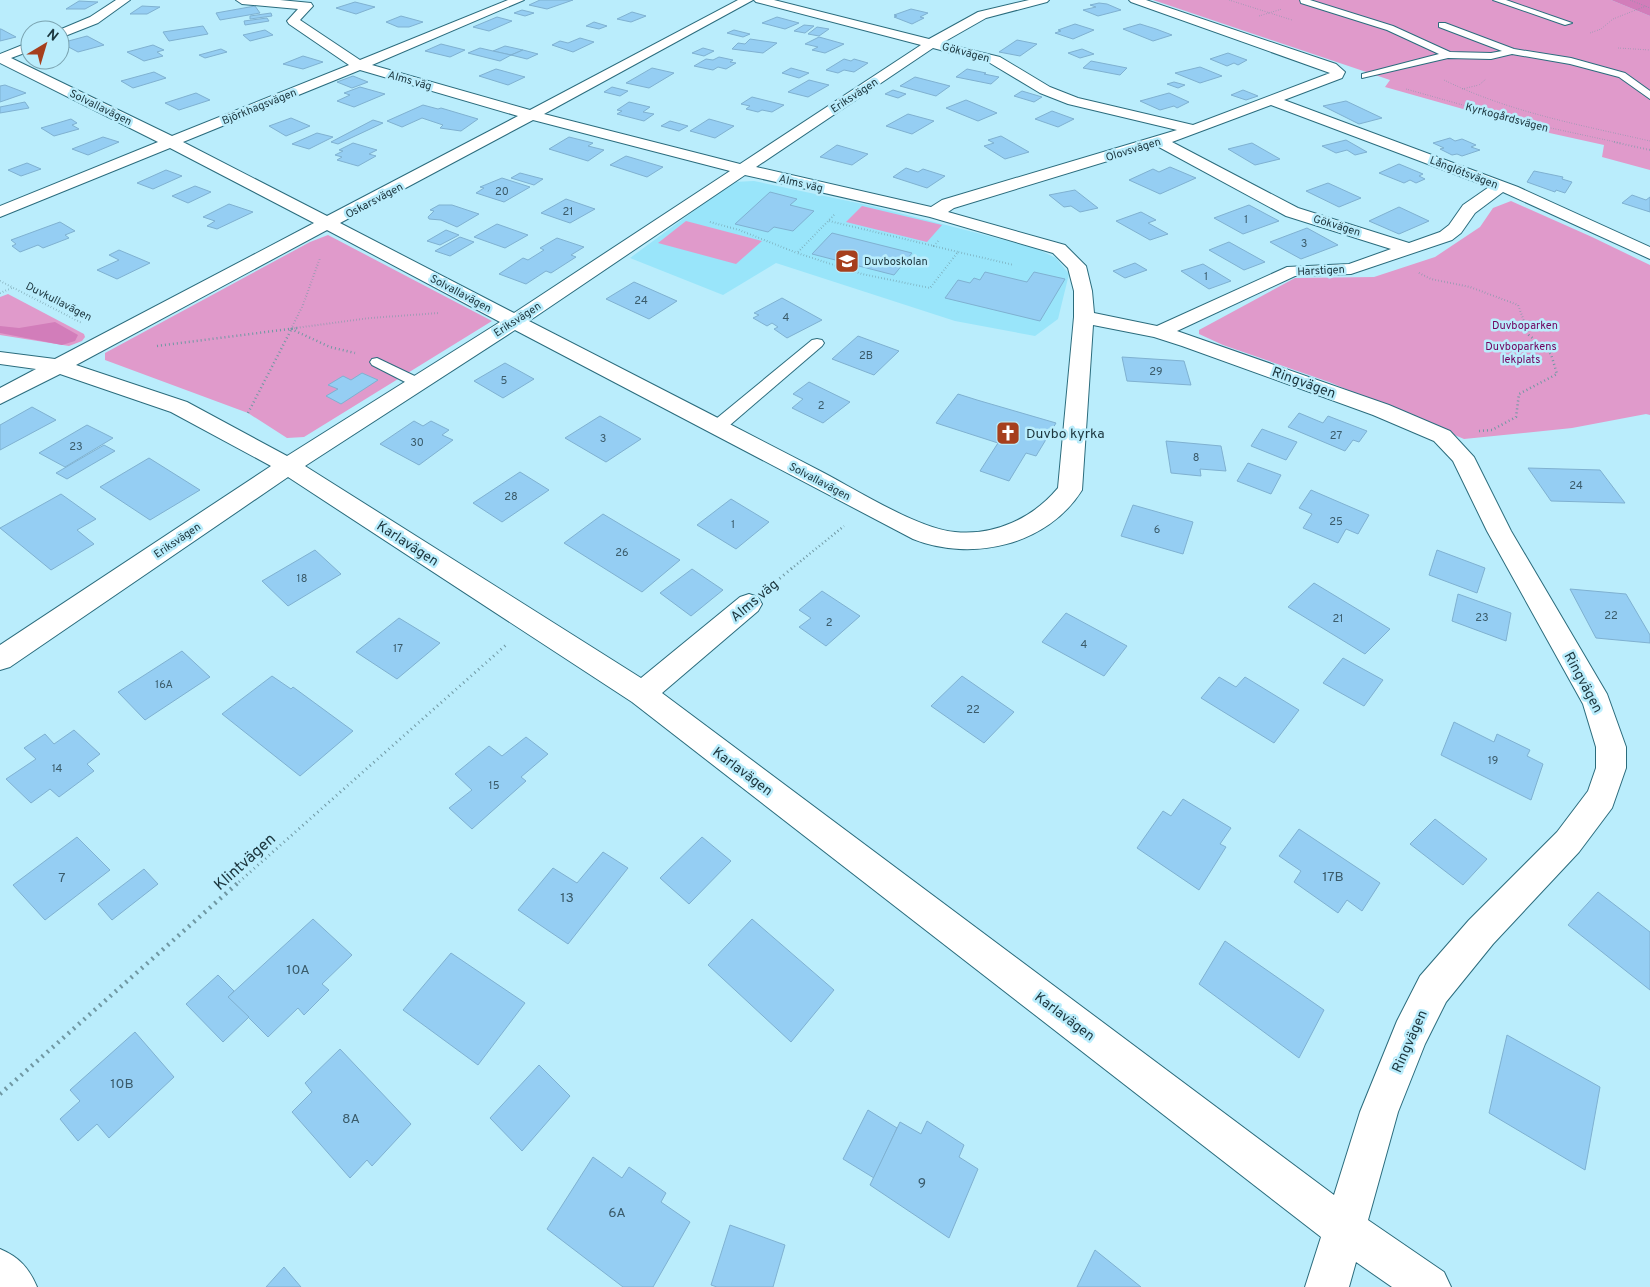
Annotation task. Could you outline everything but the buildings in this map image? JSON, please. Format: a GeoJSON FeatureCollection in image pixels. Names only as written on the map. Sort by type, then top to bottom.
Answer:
{"type":"FeatureCollection","features":[{"type":"Feature","properties":{"kind":"street"},"geometry":{"type":"LineString","coordinates":[[70,30],[94,20],[124,0]]}},
{"type":"Feature","properties":{"kind":"street","name":"Alms väg"},"geometry":{"type":"LineString","coordinates":[[242,0],[312,4],[293,21],[358,65],[532,115],[742,169],[934,213],[1059,249],[1077,266],[1083,291],[1084,317],[1070,490],[1061,503],[1025,528],[979,541]]}},
{"type":"Feature","properties":{"kind":"street","name":"Björkhagsvägen"},"geometry":{"type":"LineString","coordinates":[[0,212],[518,0]]}},
{"type":"Feature","properties":{"kind":"street","name":"Oskarsvägen"},"geometry":{"type":"LineString","coordinates":[[0,397],[329,224],[747,0]]}},
{"type":"Feature","properties":{"kind":"street","name":"Gökvägen"},"geometry":{"type":"LineString","coordinates":[[760,0],[996,60],[1045,90],[1073,101],[1194,130]]}},
{"type":"Feature","properties":{"kind":"street","name":"Eriksvägen"},"geometry":{"type":"LineString","coordinates":[[0,658],[288,466],[418,383],[505,316],[676,213],[932,43],[982,15],[1043,0]]}},
{"type":"Feature","properties":{"kind":"street","name":"Olovsvägen"},"geometry":{"type":"LineString","coordinates":[[934,213],[948,204],[1194,130],[1337,75],[1338,72],[1331,67],[1135,0]]}},
{"type":"Feature","properties":{"kind":"street"},"geometry":{"type":"LineString","coordinates":[[0,58],[20,50]]}},
{"type":"Feature","properties":{"kind":"street","name":"Solvallavägen"},"geometry":{"type":"LineString","coordinates":[[0,58],[171,142],[868,506],[937,538],[979,541]]}},
{"type":"Feature","properties":{"kind":"street","name":"Långlötsvägen"},"geometry":{"type":"LineString","coordinates":[[1273,101],[1374,136],[1500,186],[1588,223],[1650,254]]}},
{"type":"Feature","properties":{"kind":"street","name":"Gökvägen"},"geometry":{"type":"LineString","coordinates":[[1159,141],[1292,212],[1410,249]]}},
{"type":"Feature","properties":{"kind":"street","name":"Harstigen"},"geometry":{"type":"LineString","coordinates":[[1159,332],[1274,278],[1294,272],[1344,270],[1446,236],[1455,229],[1469,209],[1500,186]]}},
{"type":"Feature","properties":{"kind":"street","name":"Ringvägen"},"geometry":{"type":"LineString","coordinates":[[1084,317],[1159,332],[1382,410],[1442,436],[1463,457],[1499,531],[1597,702],[1612,747],[1611,768],[1601,798],[1568,842],[1481,932],[1433,990],[1410,1034],[1380,1112],[1343,1228],[1327,1287]]}},
{"type":"Feature","properties":{"kind":"street","name":"Karlavägen"},"geometry":{"type":"LineString","coordinates":[[0,358],[58,366],[178,407],[288,466],[642,694],[1343,1228],[1428,1287]]}},
{"type":"Feature","properties":{"kind":"street","name":"Alms väg"},"geometry":{"type":"LineString","coordinates":[[642,694],[749,604]]}},
{"type":"Feature","properties":{"kind":"street"},"geometry":{"type":"LineString","coordinates":[[0,1270],[15,1287]]}},
{"type":"Feature","properties":{"kind":"lane"},"geometry":{"type":"LineString","coordinates":[[1497,0],[1568,23]]}},
{"type":"Feature","properties":{"kind":"lane"},"geometry":{"type":"LineString","coordinates":[[1304,1],[1390,28],[1448,55]]}},
{"type":"Feature","properties":{"kind":"lane"},"geometry":{"type":"LineString","coordinates":[[1442,25],[1512,51],[1571,61],[1622,75],[1650,96]]}},
{"type":"Feature","properties":{"kind":"lane"},"geometry":{"type":"LineString","coordinates":[[1365,76],[1448,55],[1491,56],[1512,51]]}},
{"type":"Feature","properties":{"kind":"lane"},"geometry":{"type":"LineString","coordinates":[[717,427],[817,343]]}},
{"type":"Feature","properties":{"kind":"lane"},"geometry":{"type":"LineString","coordinates":[[377,362],[418,383]]}},
{"type":"Feature","properties":{"kind":"path"},"geometry":{"type":"LineString","coordinates":[[1630,0],[1650,8]]}},
{"type":"Feature","properties":{"kind":"path"},"geometry":{"type":"LineString","coordinates":[[1253,19],[1304,1]]}},
{"type":"Feature","properties":{"kind":"path"},"geometry":{"type":"LineString","coordinates":[[1612,48],[1650,50]]}},
{"type":"Feature","properties":{"kind":"path","name":"Kyrkogårdsvägen"},"geometry":{"type":"LineString","coordinates":[[1365,76],[1523,122],[1650,150]]}},
{"type":"Feature","properties":{"kind":"path"},"geometry":{"type":"LineString","coordinates":[[797,253],[854,195]]}},
{"type":"Feature","properties":{"kind":"path"},"geometry":{"type":"LineString","coordinates":[[676,213],[739,230],[834,268],[873,279],[930,288],[958,252],[1014,265]]}},
{"type":"Feature","properties":{"kind":"path"},"geometry":{"type":"LineString","coordinates":[[829,220],[934,246]]}},
{"type":"Feature","properties":{"kind":"path"},"geometry":{"type":"LineString","coordinates":[[257,449],[273,440],[243,422],[303,305],[328,237],[329,224]]}},
{"type":"Feature","properties":{"kind":"path"},"geometry":{"type":"LineString","coordinates":[[1387,257],[1431,279],[1470,287],[1518,305],[1529,335],[1551,354],[1557,374],[1519,394],[1516,417],[1492,430],[1442,436]]}},
{"type":"Feature","properties":{"kind":"path","name":"Duvkullavägen"},"geometry":{"type":"LineString","coordinates":[[0,281],[102,332],[105,342]]}},
{"type":"Feature","properties":{"kind":"path"},"geometry":{"type":"LineString","coordinates":[[0,293],[13,288]]}},
{"type":"Feature","properties":{"kind":"path"},"geometry":{"type":"LineString","coordinates":[[154,347],[403,315],[505,316]]}},
{"type":"Feature","properties":{"kind":"path"},"geometry":{"type":"LineString","coordinates":[[291,328],[339,351],[358,353],[377,362]]}},
{"type":"Feature","properties":{"kind":"path","name":"Alms väg"},"geometry":{"type":"LineString","coordinates":[[749,604],[868,506]]}},
{"type":"Feature","properties":{"kind":"path","name":"Klintvägen"},"geometry":{"type":"LineString","coordinates":[[0,1094],[505,646]]}},
{"type":"Feature","properties":{"kind":"shaded area"},"geometry":{"type":"Polygon","coordinates":[[[1611,0],[1650,0],[1650,16],[1611,0]]]}},
{"type":"Feature","properties":{"kind":"shaded area","name":"Duvboskolan"},"geometry":{"type":"Polygon","coordinates":[[[754,181],[872,206],[1035,248],[1056,258],[1069,274],[1058,319],[1035,336],[955,321],[776,263],[723,295],[630,258],[733,182],[754,181]]]}},
{"type":"Feature","properties":{"kind":"shaded area"},"geometry":{"type":"Polygon","coordinates":[[[55,322],[78,335],[75,341],[62,345],[0,333],[0,326],[19,328],[55,322]]]}},
{"type":"Feature","properties":{"kind":"green space"},"geometry":{"type":"Polygon","coordinates":[[[1153,0],[1611,0],[1650,16],[1650,170],[1602,157],[1604,145],[1545,132],[1385,87],[1390,80],[1153,0]]]}},
{"type":"Feature","properties":{"kind":"green space","name":"Duvboparken"},"geometry":{"type":"Polygon","coordinates":[[[1511,201],[1650,265],[1650,415],[1646,414],[1572,428],[1464,439],[1329,382],[1223,345],[1199,334],[1199,330],[1295,278],[1374,277],[1435,257],[1480,227],[1493,208],[1511,201]]]}},
{"type":"Feature","properties":{"kind":"green space"},"geometry":{"type":"Polygon","coordinates":[[[862,206],[942,225],[927,242],[846,222],[862,206]]]}},
{"type":"Feature","properties":{"kind":"green space"},"geometry":{"type":"Polygon","coordinates":[[[686,221],[762,241],[736,264],[658,243],[686,221]]]}},
{"type":"Feature","properties":{"kind":"green space"},"geometry":{"type":"Polygon","coordinates":[[[328,235],[492,321],[304,437],[287,438],[248,413],[105,360],[105,353],[310,242],[328,235]]]}},
{"type":"Feature","properties":{"kind":"green space"},"geometry":{"type":"Polygon","coordinates":[[[8,294],[84,334],[85,337],[82,341],[69,346],[0,335],[0,297],[8,294]]]}},
{"type":"Feature","properties":{"kind":"place","name":"Duvboskolan"},"geometry":{"type":"Point","coordinates":[847,261]}},
{"type":"Feature","properties":{"kind":"place","name":"Duvbo kyrka"},"geometry":{"type":"Point","coordinates":[1008,433]}},
{"type":"Feature","properties":{"kind":"park label","name":"Duvboparkens lekplats"},"geometry":{"type":"Point","coordinates":[1521,352]}}]}
